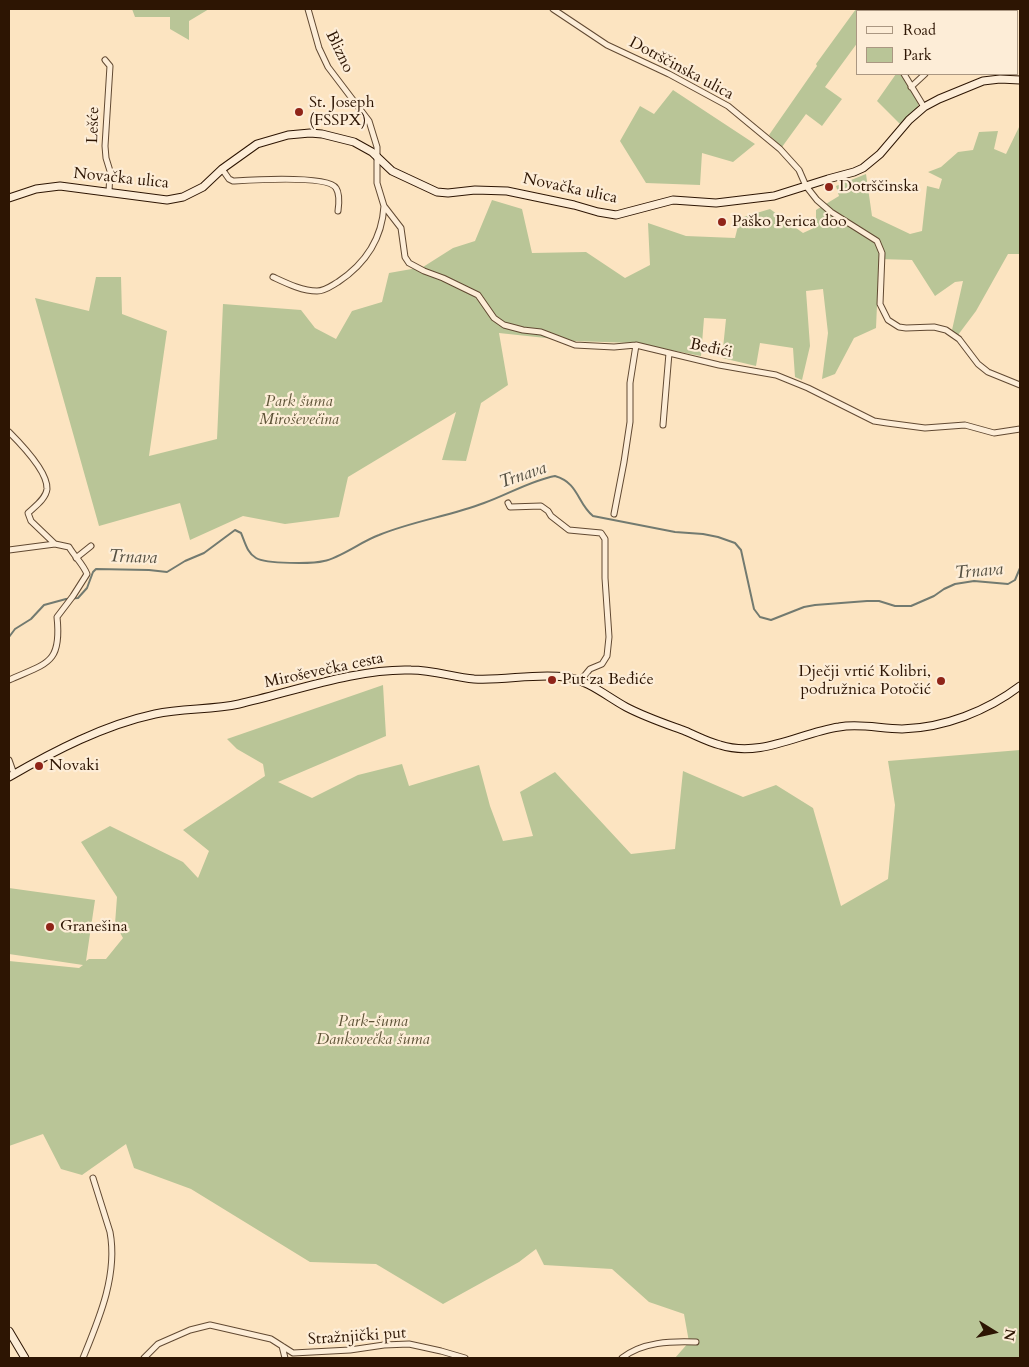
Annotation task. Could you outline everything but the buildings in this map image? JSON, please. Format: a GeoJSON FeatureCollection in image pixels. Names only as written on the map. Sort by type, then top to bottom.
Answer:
{"type":"FeatureCollection","features":[{"type":"Feature","properties":{"kind":"street","name":"Blizno"},"geometry":{"type":"LineString","coordinates":[[308,9],[320,48],[328,66],[369,121],[377,147],[378,183],[384,206]]}},
{"type":"Feature","properties":{"kind":"street","name":"Dotrščinska ulica"},"geometry":{"type":"LineString","coordinates":[[553,9],[608,45],[669,74],[728,106],[780,150],[799,170],[806,186],[817,200],[831,212],[877,241],[882,253],[880,304],[888,320],[899,327],[934,327],[946,330],[959,339],[978,364],[988,372],[1020,385]]}},
{"type":"Feature","properties":{"kind":"street","name":"Lešće"},"geometry":{"type":"LineString","coordinates":[[105,60],[110,66],[105,146],[110,171],[110,192]]}},
{"type":"Feature","properties":{"kind":"street"},"geometry":{"type":"LineString","coordinates":[[905,75],[924,107]]}},
{"type":"Feature","properties":{"kind":"street"},"geometry":{"type":"LineString","coordinates":[[911,87],[924,75]]}},
{"type":"Feature","properties":{"kind":"street","name":"Novačka ulica"},"geometry":{"type":"LineString","coordinates":[[9,198],[36,189],[60,186],[167,200],[183,197],[202,187],[257,144],[273,138],[301,134],[322,134],[354,142],[377,156],[392,171],[437,192],[486,190],[515,192],[616,215],[668,201],[716,203],[782,195],[854,172],[880,154],[908,120],[924,107],[958,90],[983,81],[1000,79],[1020,80]]}},
{"type":"Feature","properties":{"kind":"street"},"geometry":{"type":"LineString","coordinates":[[222,170],[233,181],[309,180],[329,183],[336,187],[338,191],[338,211]]}},
{"type":"Feature","properties":{"kind":"street"},"geometry":{"type":"LineString","coordinates":[[273,278],[300,288],[315,291],[326,289],[350,274],[360,265],[375,242],[383,221],[384,206]]}},
{"type":"Feature","properties":{"kind":"street","name":"Beđići"},"geometry":{"type":"LineString","coordinates":[[384,206],[402,228],[403,252],[409,263],[478,295],[494,318],[504,325],[541,332],[574,345],[614,347],[636,345],[776,375],[808,388],[874,421],[924,428],[965,425],[994,433],[1020,430]]}},
{"type":"Feature","properties":{"kind":"street"},"geometry":{"type":"LineString","coordinates":[[614,514],[630,422],[630,383],[636,345]]}},
{"type":"Feature","properties":{"kind":"street"},"geometry":{"type":"LineString","coordinates":[[663,425],[669,353]]}},
{"type":"Feature","properties":{"kind":"street"},"geometry":{"type":"LineString","coordinates":[[9,432],[24,447],[44,477],[47,489],[43,498],[28,513],[30,521],[54,544]]}},
{"type":"Feature","properties":{"kind":"street"},"geometry":{"type":"LineString","coordinates":[[508,503],[510,507],[541,506],[569,530],[601,533],[605,538],[605,578],[609,637],[607,656],[602,664],[590,669],[580,680]]}},
{"type":"Feature","properties":{"kind":"street"},"geometry":{"type":"LineString","coordinates":[[9,550],[54,544],[69,547],[76,558],[83,564],[87,574],[57,617],[56,653],[46,663],[9,680]]}},
{"type":"Feature","properties":{"kind":"street"},"geometry":{"type":"LineString","coordinates":[[76,558],[91,546]]}},
{"type":"Feature","properties":{"kind":"street","name":"Miroševečka cesta"},"geometry":{"type":"LineString","coordinates":[[12,775],[62,749],[112,727],[134,720],[157,714],[236,705],[374,672],[409,670],[430,671],[472,679],[540,676],[580,680],[626,707],[664,723],[717,744],[733,749],[750,750],[835,727],[854,724],[903,729],[932,725],[974,713],[1001,700],[1020,686]]}},
{"type":"Feature","properties":{"kind":"street"},"geometry":{"type":"LineString","coordinates":[[9,760],[12,775]]}},
{"type":"Feature","properties":{"kind":"street"},"geometry":{"type":"LineString","coordinates":[[83,1358],[110,1282],[112,1241],[93,1178]]}},
{"type":"Feature","properties":{"kind":"street","name":"Stražnjički put"},"geometry":{"type":"LineString","coordinates":[[144,1358],[158,1344],[190,1330],[210,1325],[271,1339],[293,1353],[409,1344],[465,1358]]}},
{"type":"Feature","properties":{"kind":"street"},"geometry":{"type":"LineString","coordinates":[[9,1330],[25,1358]]}},
{"type":"Feature","properties":{"kind":"street"},"geometry":{"type":"LineString","coordinates":[[622,1358],[647,1345],[682,1341],[696,1342]]}},
{"type":"Feature","properties":{"kind":"street"},"geometry":{"type":"LineString","coordinates":[[282,1346],[285,1358]]}},
{"type":"Feature","properties":{"kind":"green space"},"geometry":{"type":"Polygon","coordinates":[[[132,9],[209,9],[189,21],[189,40],[170,29],[170,17],[135,17],[132,9]]]}},
{"type":"Feature","properties":{"kind":"green space"},"geometry":{"type":"Polygon","coordinates":[[[856,9],[864,9],[856,10],[856,45],[825,87],[842,99],[822,126],[806,114],[782,147],[769,135],[817,66],[816,64],[856,9]]]}},
{"type":"Feature","properties":{"kind":"green space"},"geometry":{"type":"Polygon","coordinates":[[[895,75],[903,75],[919,102],[917,110],[901,125],[877,101],[895,75]]]}},
{"type":"Feature","properties":{"kind":"green space"},"geometry":{"type":"Polygon","coordinates":[[[673,90],[755,144],[733,162],[702,153],[700,185],[646,183],[620,141],[640,106],[654,114],[673,90]]]}},
{"type":"Feature","properties":{"kind":"green space","name":"Park šuma Miroševečina"},"geometry":{"type":"Polygon","coordinates":[[[1020,125],[1020,254],[1008,254],[976,311],[958,335],[952,330],[963,281],[955,282],[935,296],[912,260],[879,259],[876,328],[854,338],[835,374],[822,379],[828,333],[823,289],[806,291],[810,346],[802,380],[795,377],[793,348],[760,343],[756,366],[722,358],[726,319],[704,318],[701,356],[634,343],[574,341],[499,333],[508,385],[481,403],[466,461],[442,460],[456,412],[348,477],[339,517],[285,524],[243,516],[190,540],[180,503],[99,526],[35,298],[89,311],[96,277],[121,277],[122,314],[167,331],[149,456],[217,439],[223,304],[301,310],[315,328],[336,339],[352,311],[382,302],[389,273],[423,267],[453,248],[475,241],[492,200],[522,209],[532,253],[586,252],[625,278],[650,265],[648,223],[686,236],[735,238],[740,218],[770,209],[803,233],[816,227],[816,210],[839,196],[836,186],[866,174],[872,216],[910,234],[922,231],[927,186],[939,189],[942,179],[928,172],[941,167],[958,152],[973,150],[979,132],[998,131],[994,149],[1006,154],[1020,125]]]}},
{"type":"Feature","properties":{"kind":"green space","name":"Park-šuma Dankovečka šuma"},"geometry":{"type":"Polygon","coordinates":[[[383,685],[386,736],[278,782],[312,798],[358,775],[402,764],[409,786],[479,765],[490,806],[503,841],[533,836],[520,792],[555,772],[631,854],[675,849],[683,771],[743,797],[776,785],[813,808],[841,906],[888,879],[895,805],[888,761],[1020,750],[1020,1358],[675,1358],[689,1342],[684,1314],[649,1302],[612,1269],[544,1265],[536,1249],[519,1262],[443,1304],[376,1264],[310,1262],[191,1189],[134,1168],[126,1144],[82,1175],[61,1169],[43,1134],[9,1146],[9,961],[79,968],[83,965],[9,954],[9,888],[95,900],[86,961],[89,959],[106,959],[123,938],[115,924],[117,897],[81,842],[110,826],[183,862],[198,878],[209,851],[183,830],[265,776],[263,764],[237,749],[227,739],[383,685]]]}},
{"type":"Feature","properties":{"kind":"waterway","name":"Trnava"},"geometry":{"type":"LineString","coordinates":[[9,637],[15,629],[31,619],[44,605],[78,598],[87,588],[96,569],[167,572],[185,561],[204,553],[235,530],[241,533],[250,553],[261,560],[290,563],[324,561],[337,557],[372,538],[392,530],[471,508],[537,481],[555,476],[569,483],[593,516],[675,532],[703,534],[735,543],[741,550],[754,609],[760,617],[771,620],[804,607],[815,605],[879,601],[895,606],[911,606],[955,584],[974,581],[1008,584],[1015,580],[1020,568]]}},
{"type":"Feature","properties":{"kind":"place","name":"St. Joseph (FSSPX)"},"geometry":{"type":"Point","coordinates":[299,112]}},
{"type":"Feature","properties":{"kind":"place","name":"Dotrščinska"},"geometry":{"type":"Point","coordinates":[829,187]}},
{"type":"Feature","properties":{"kind":"place","name":"Paško Perica doo"},"geometry":{"type":"Point","coordinates":[722,222]}},
{"type":"Feature","properties":{"kind":"place","name":"Put za Beđiće"},"geometry":{"type":"Point","coordinates":[552,680]}},
{"type":"Feature","properties":{"kind":"place","name":"Dječji vrtić Kolibri, podružnica Potočić"},"geometry":{"type":"Point","coordinates":[941,681]}},
{"type":"Feature","properties":{"kind":"place","name":"Novaki"},"geometry":{"type":"Point","coordinates":[39,766]}},
{"type":"Feature","properties":{"kind":"place","name":"Granešina"},"geometry":{"type":"Point","coordinates":[50,927]}}]}
